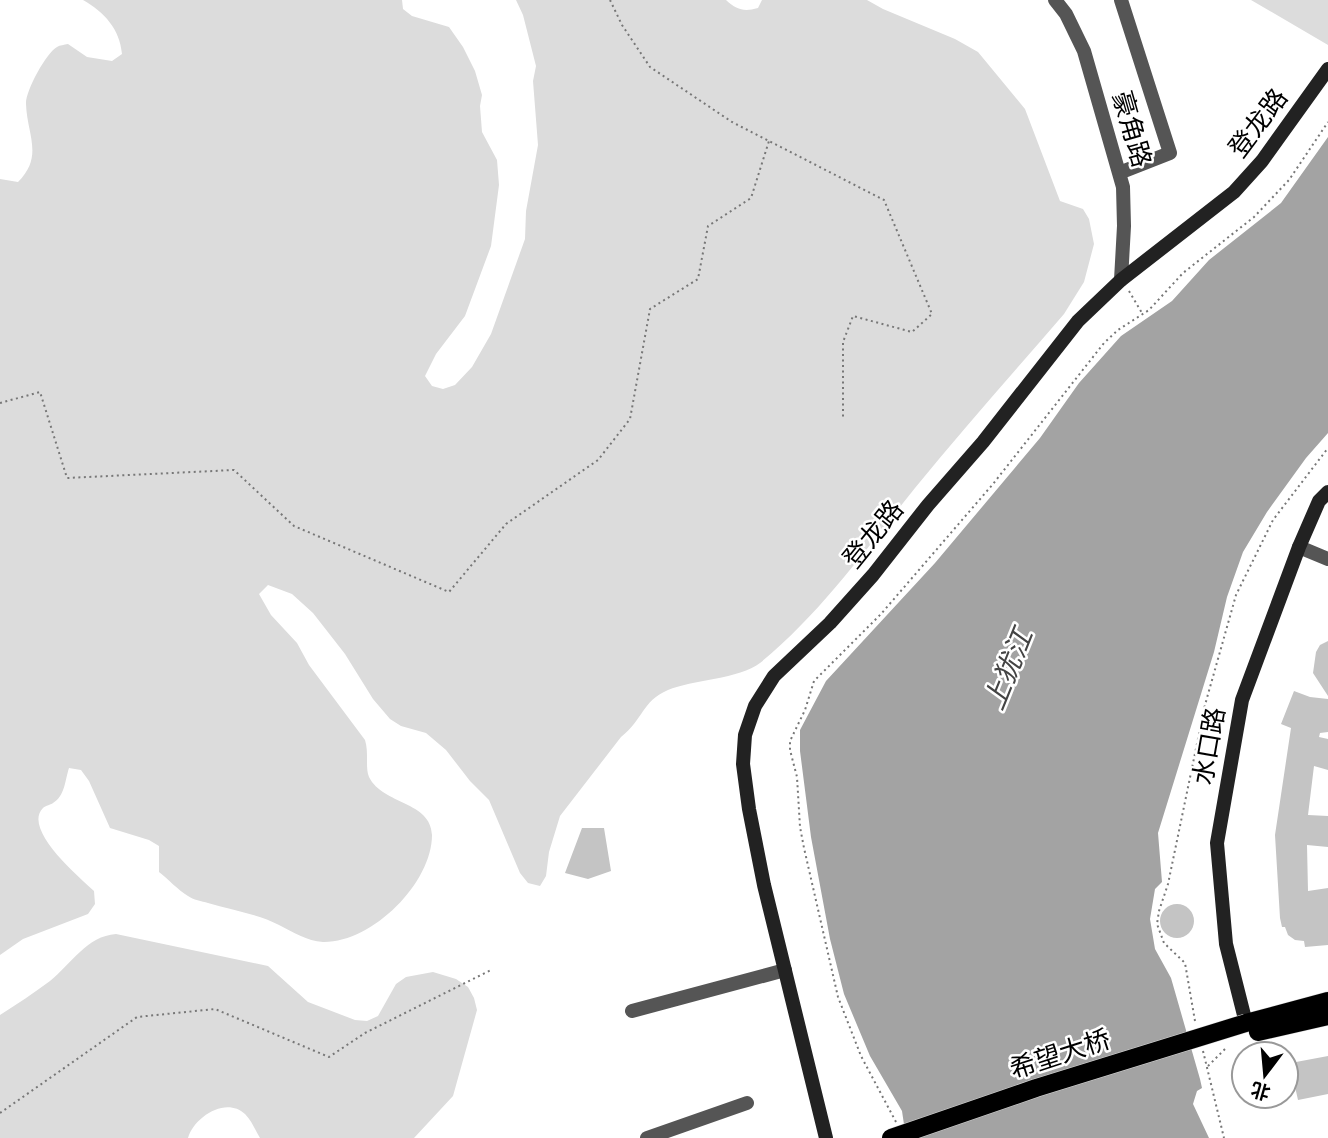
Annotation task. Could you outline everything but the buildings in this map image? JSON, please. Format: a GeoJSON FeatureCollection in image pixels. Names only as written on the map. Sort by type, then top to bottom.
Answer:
{"type":"FeatureCollection","features":[{"type":"Feature","properties":{"kind":"main road"},"geometry":{"type":"LineString","coordinates":[[1247,1029],[1328,1001]]}},
{"type":"Feature","properties":{"kind":"main road"},"geometry":{"type":"LineString","coordinates":[[1247,1029],[1328,1016]]}},
{"type":"Feature","properties":{"kind":"main road","name":"希望大桥"},"geometry":{"type":"LineString","coordinates":[[895,1133],[1036,1088],[1247,1029]]}},
{"type":"Feature","properties":{"kind":"main road","name":"希望大桥"},"geometry":{"type":"LineString","coordinates":[[926,1138],[1247,1029]]}},
{"type":"Feature","properties":{"kind":"street","name":"豪角路"},"geometry":{"type":"LineString","coordinates":[[1055,0],[1066,14],[1084,51],[1123,187],[1124,284]]}},
{"type":"Feature","properties":{"kind":"street"},"geometry":{"type":"LineString","coordinates":[[1119,173],[1170,153],[1121,0]]}},
{"type":"Feature","properties":{"kind":"street","name":"登龙路"},"geometry":{"type":"LineString","coordinates":[[827,1138],[764,885],[749,809],[743,764],[745,735],[755,706],[774,676],[830,623],[873,575],[1078,321],[1234,192],[1262,162],[1328,69]]}},
{"type":"Feature","properties":{"kind":"street","name":"水口路"},"geometry":{"type":"LineString","coordinates":[[1247,1029],[1226,944],[1217,843],[1242,700],[1299,547],[1319,501],[1328,492]]}},
{"type":"Feature","properties":{"kind":"street"},"geometry":{"type":"LineString","coordinates":[[1299,547],[1328,559]]}},
{"type":"Feature","properties":{"kind":"street"},"geometry":{"type":"LineString","coordinates":[[632,1012],[785,970]]}},
{"type":"Feature","properties":{"kind":"street"},"geometry":{"type":"LineString","coordinates":[[647,1138],[747,1103]]}},
{"type":"Feature","properties":{"kind":"path"},"geometry":{"type":"LineString","coordinates":[[610,0],[622,25],[650,67],[732,122],[884,200],[932,314],[912,332],[853,316],[843,342],[843,418]]}},
{"type":"Feature","properties":{"kind":"path"},"geometry":{"type":"LineString","coordinates":[[895,1133],[838,996],[800,827],[797,777],[790,741],[818,676],[881,614],[993,484],[1104,343],[1143,314],[1162,298],[1183,273],[1254,217],[1289,180],[1328,122]]}},
{"type":"Feature","properties":{"kind":"path"},"geometry":{"type":"LineString","coordinates":[[0,403],[40,392],[67,478],[234,470],[293,526],[449,592],[506,524],[598,460],[631,419],[650,309],[698,279],[708,226],[751,198],[769,141]]}},
{"type":"Feature","properties":{"kind":"path"},"geometry":{"type":"LineString","coordinates":[[1124,284],[1143,314]]}},
{"type":"Feature","properties":{"kind":"path"},"geometry":{"type":"LineString","coordinates":[[0,1112],[137,1017],[215,1010],[329,1057],[365,1033],[491,970]]}},
{"type":"Feature","properties":{"kind":"path"},"geometry":{"type":"LineString","coordinates":[[1207,1067],[1225,1049]]}},
{"type":"Feature","properties":{"kind":"shaded area"},"geometry":{"type":"Polygon","coordinates":[[[83,0],[402,0],[403,9],[412,16],[449,27],[475,71],[482,95],[482,132],[497,160],[499,185],[491,246],[465,316],[436,354],[425,376],[432,386],[443,389],[455,385],[472,367],[491,334],[525,239],[526,211],[538,145],[533,81],[536,66],[523,15],[516,0],[726,0],[737,8],[749,10],[758,8],[762,0],[867,0],[978,52],[1025,109],[1060,201],[1083,209],[1089,219],[1094,244],[1084,282],[1064,314],[803,623],[782,644],[751,668],[668,690],[659,694],[648,705],[560,816],[549,852],[546,876],[540,886],[528,883],[520,873],[489,800],[446,750],[426,733],[401,726],[390,719],[313,613],[292,594],[268,585],[259,594],[271,615],[297,643],[309,665],[365,740],[369,777],[385,793],[415,809],[430,824],[432,835],[429,853],[422,872],[410,890],[396,907],[361,932],[342,940],[323,942],[306,938],[271,921],[195,899],[159,872],[159,846],[149,840],[110,828],[89,781],[81,770],[69,768],[60,796],[43,808],[39,817],[40,828],[55,852],[94,891],[95,904],[88,914],[23,939],[0,955],[0,179],[18,182],[30,163],[32,145],[27,98],[37,73],[52,51],[58,46],[68,44],[87,57],[112,61],[122,54],[118,37],[110,22],[83,0]]]}},
{"type":"Feature","properties":{"kind":"shaded area"},"geometry":{"type":"Polygon","coordinates":[[[1251,0],[1328,0],[1328,45],[1251,0]]]}},
{"type":"Feature","properties":{"kind":"shaded area"},"geometry":{"type":"Polygon","coordinates":[[[116,934],[268,966],[308,1002],[355,1020],[367,1021],[378,1016],[396,984],[406,977],[433,972],[456,979],[468,987],[477,1010],[453,1096],[414,1138],[260,1138],[245,1114],[229,1107],[220,1108],[204,1116],[191,1130],[188,1138],[0,1138],[0,1015],[50,981],[88,945],[116,934]]]}},
{"type":"Feature","properties":{"kind":"water","name":"上犹江"},"geometry":{"type":"Polygon","coordinates":[[[1328,137],[1328,433],[1306,458],[1267,512],[1243,552],[1227,597],[1214,652],[1158,833],[1162,882],[1155,889],[1150,919],[1155,949],[1171,978],[1200,1079],[1202,1088],[1197,1091],[1193,1104],[1209,1138],[906,1138],[902,1111],[870,1056],[844,994],[830,939],[811,837],[800,751],[800,730],[826,681],[935,563],[1040,438],[1079,383],[1121,336],[1172,301],[1209,260],[1281,203],[1328,137]]]}}]}
